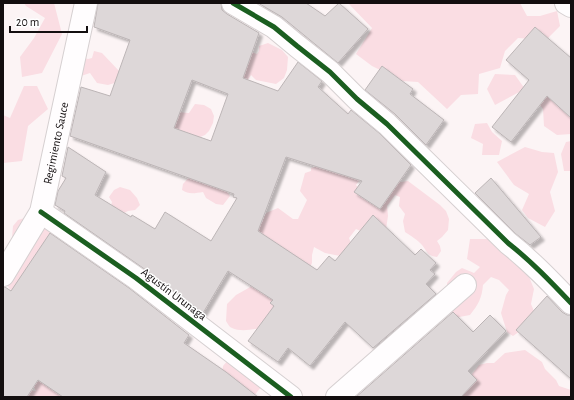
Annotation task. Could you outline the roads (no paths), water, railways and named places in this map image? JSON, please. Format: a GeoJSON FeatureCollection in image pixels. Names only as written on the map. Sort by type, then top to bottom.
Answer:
{"type":"FeatureCollection","features":[{"type":"Feature","properties":{"kind":"street","name":"Regimiento Sauce"},"geometry":{"type":"LineString","coordinates":[[3,275],[41,212],[86,3]]}},
{"type":"Feature","properties":{"kind":"street"},"geometry":{"type":"LineString","coordinates":[[233,3],[274,27],[330,72],[357,99],[387,124],[571,303]]}},
{"type":"Feature","properties":{"kind":"street"},"geometry":{"type":"LineString","coordinates":[[566,3],[571,6]]}},
{"type":"Feature","properties":{"kind":"street","name":"Agustín Urunaga"},"geometry":{"type":"LineString","coordinates":[[41,212],[136,278],[291,397]]}},
{"type":"Feature","properties":{"kind":"street"},"geometry":{"type":"LineString","coordinates":[[337,397],[465,285]]}}]}
